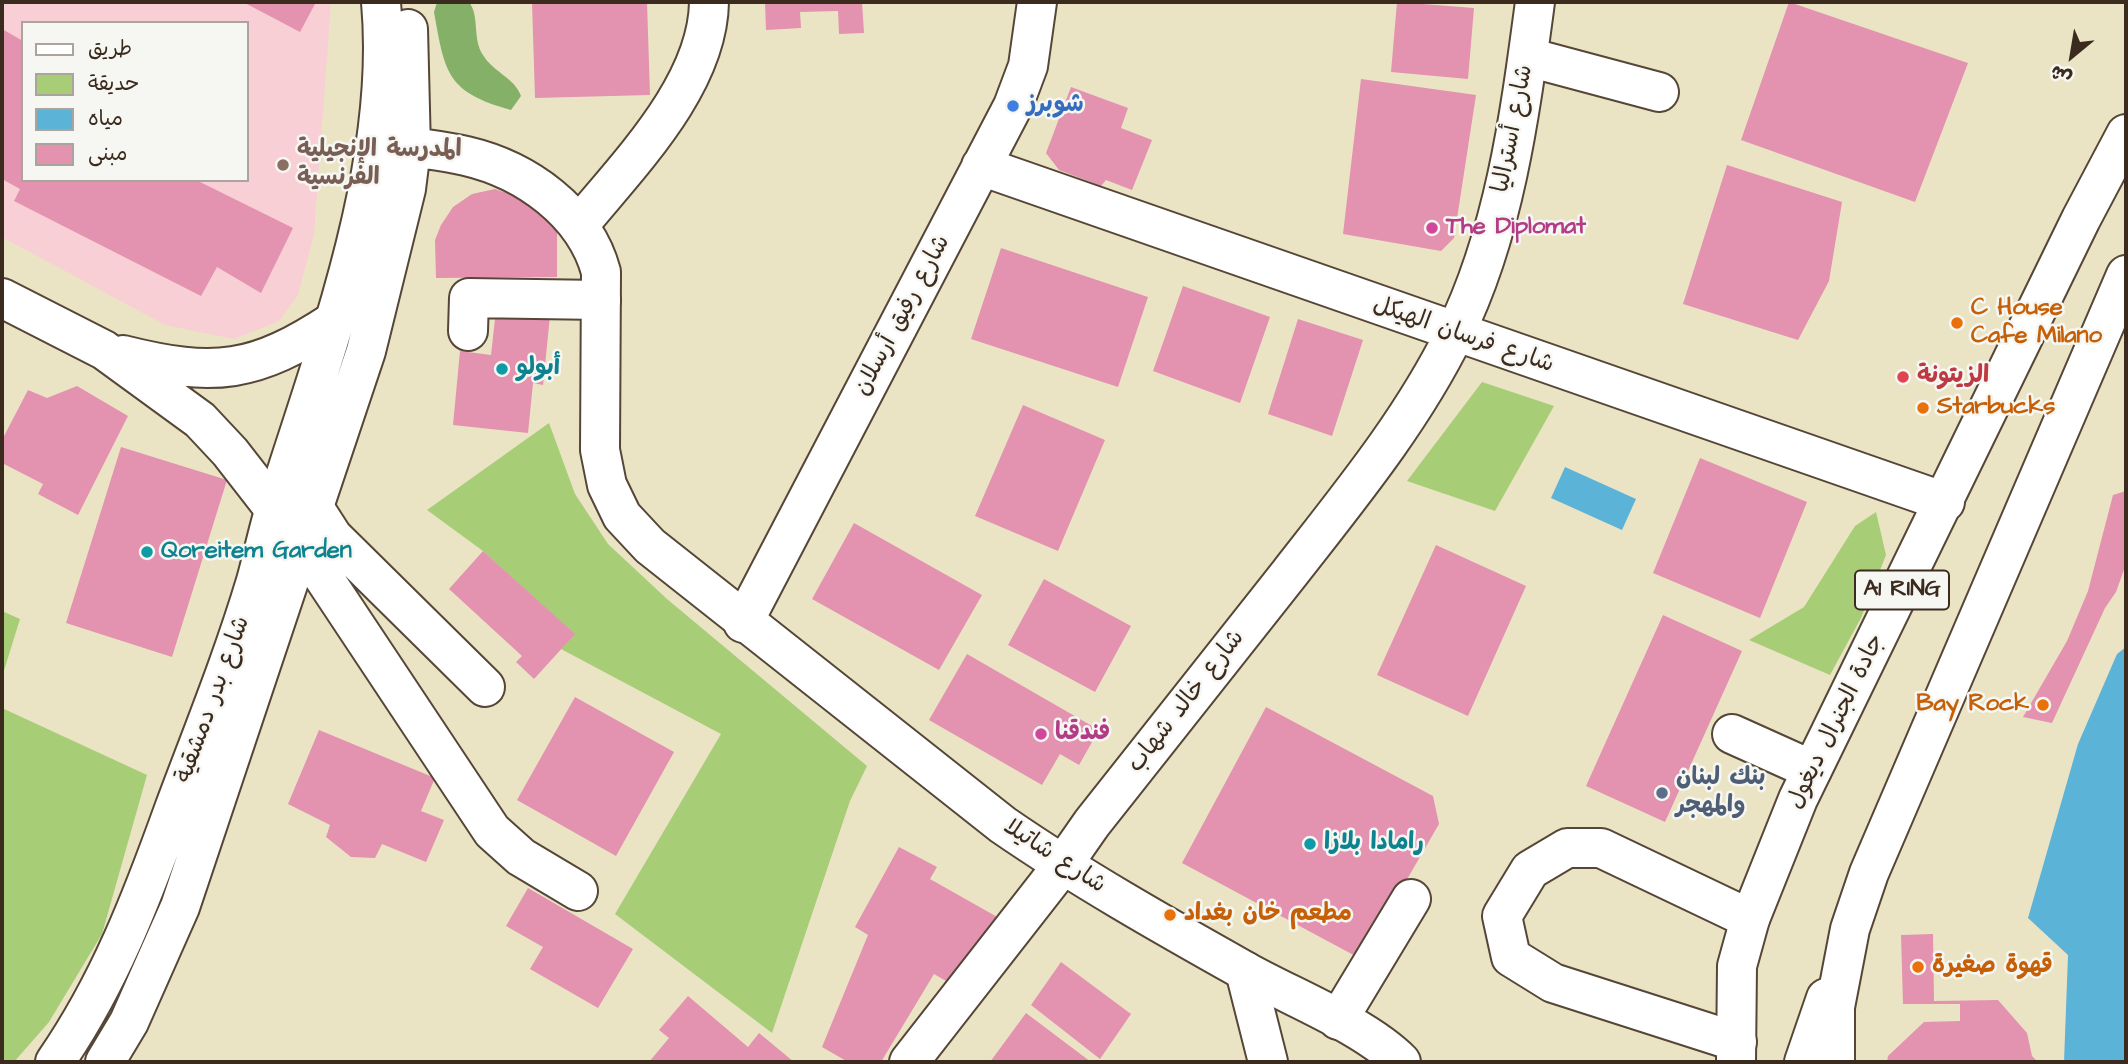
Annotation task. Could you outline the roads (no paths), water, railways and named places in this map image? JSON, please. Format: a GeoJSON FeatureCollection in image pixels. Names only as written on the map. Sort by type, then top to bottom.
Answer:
{"type":"FeatureCollection","features":[{"type":"Feature","properties":{"kind":"main road"},"geometry":{"type":"LineString","coordinates":[[381,2],[384,60],[394,145]]}},
{"type":"Feature","properties":{"kind":"main road"},"geometry":{"type":"LineString","coordinates":[[394,145],[408,2]]}},
{"type":"Feature","properties":{"kind":"main road"},"geometry":{"type":"LineString","coordinates":[[579,225],[656,131],[674,103],[702,45],[709,2]]}},
{"type":"Feature","properties":{"kind":"main road","name":"شارع رفيق أرسلان"},"geometry":{"type":"LineString","coordinates":[[743,623],[1013,106],[1028,66],[1037,2]]}},
{"type":"Feature","properties":{"kind":"main road","name":"شارع أستراليا"},"geometry":{"type":"LineString","coordinates":[[1454,334],[1491,238],[1505,184],[1535,2]]}},
{"type":"Feature","properties":{"kind":"main road"},"geometry":{"type":"LineString","coordinates":[[1528,57],[1659,92]]}},
{"type":"Feature","properties":{"kind":"main road","name":"جادة الجنرال ديغول"},"geometry":{"type":"LineString","coordinates":[[1734,1055],[1737,966],[1750,919],[1812,771],[2081,219],[2126,134]]}},
{"type":"Feature","properties":{"kind":"main road","name":"شارع شاتيلا"},"geometry":{"type":"LineString","coordinates":[[394,145],[466,156],[495,165],[554,199],[579,225],[595,250],[601,272],[600,450],[607,485],[622,516],[650,546],[743,623],[1003,825],[1062,866],[1245,971],[1338,1020],[1396,1057],[1415,1056],[1428,1062]]}},
{"type":"Feature","properties":{"kind":"main road","name":"شارع بدر دمشقية"},"geometry":{"type":"LineString","coordinates":[[105,1062],[129,1022],[180,907],[374,320],[406,189],[394,145]]}},
{"type":"Feature","properties":{"kind":"main road","name":"شارع بدر دمشقية"},"geometry":{"type":"LineString","coordinates":[[54,1062],[94,1002],[126,938],[256,582],[274,512],[334,321],[394,145]]}},
{"type":"Feature","properties":{"kind":"main road","name":"شارع فرسان الهيكل"},"geometry":{"type":"LineString","coordinates":[[981,166],[1454,334],[1945,502]]}},
{"type":"Feature","properties":{"kind":"main road","name":"A1 RING"},"geometry":{"type":"LineString","coordinates":[[1835,1062],[1835,1007],[1850,929],[1869,873],[2126,275]]}},
{"type":"Feature","properties":{"kind":"main road"},"geometry":{"type":"LineString","coordinates":[[2,298],[104,350],[200,420],[230,452],[274,512],[333,537],[485,687]]}},
{"type":"Feature","properties":{"kind":"main road"},"geometry":{"type":"LineString","coordinates":[[468,331],[469,298],[601,300]]}},
{"type":"Feature","properties":{"kind":"main road"},"geometry":{"type":"LineString","coordinates":[[104,350],[158,364],[223,370],[254,363],[280,352],[334,321]]}},
{"type":"Feature","properties":{"kind":"main road","name":"شارع خالد شهاب"},"geometry":{"type":"LineString","coordinates":[[909,1062],[1062,866],[1092,823],[1372,468],[1414,405],[1454,334]]}},
{"type":"Feature","properties":{"kind":"main road"},"geometry":{"type":"LineString","coordinates":[[293,457],[305,479],[307,526],[492,831],[521,857],[578,891]]}},
{"type":"Feature","properties":{"kind":"main road"},"geometry":{"type":"LineString","coordinates":[[1732,734],[1812,771]]}},
{"type":"Feature","properties":{"kind":"main road"},"geometry":{"type":"LineString","coordinates":[[1734,1055],[1553,983],[1511,957],[1502,916],[1530,870],[1567,848],[1601,848],[1750,919]]}},
{"type":"Feature","properties":{"kind":"main road"},"geometry":{"type":"LineString","coordinates":[[1338,1020],[1411,899]]}},
{"type":"Feature","properties":{"kind":"main road"},"geometry":{"type":"LineString","coordinates":[[1804,1062],[1850,929]]}},
{"type":"Feature","properties":{"kind":"main road"},"geometry":{"type":"LineString","coordinates":[[1245,971],[1268,1062]]}},
{"type":"Feature","properties":{"kind":"water"},"geometry":{"type":"Polygon","coordinates":[[[1565,467],[1636,499],[1622,530],[1551,498],[1565,467]]]}},
{"type":"Feature","properties":{"kind":"water"},"geometry":{"type":"Polygon","coordinates":[[[2126,647],[2126,1062],[2064,1062],[2068,955],[2028,918],[2078,744],[2117,654],[2126,647]]]}},
{"type":"Feature","properties":{"kind":"place","name":"شوبرز"},"geometry":{"type":"Point","coordinates":[1013,106]}},
{"type":"Feature","properties":{"kind":"place","name":"المدرسة الإنجيلية الفرنسية"},"geometry":{"type":"Point","coordinates":[283,165]}},
{"type":"Feature","properties":{"kind":"place","name":"The Diplomat"},"geometry":{"type":"Point","coordinates":[1432,228]}},
{"type":"Feature","properties":{"kind":"place","name":"C House Cafe Milano"},"geometry":{"type":"Point","coordinates":[1957,323]}},
{"type":"Feature","properties":{"kind":"place","name":"أبولو"},"geometry":{"type":"Point","coordinates":[502,369]}},
{"type":"Feature","properties":{"kind":"place","name":"الزيتونة"},"geometry":{"type":"Point","coordinates":[1903,377]}},
{"type":"Feature","properties":{"kind":"place","name":"Starbucks"},"geometry":{"type":"Point","coordinates":[1923,408]}},
{"type":"Feature","properties":{"kind":"place","name":"Qoreitem Garden"},"geometry":{"type":"Point","coordinates":[147,552]}},
{"type":"Feature","properties":{"kind":"place","name":"Bay Rock"},"geometry":{"type":"Point","coordinates":[2043,705]}},
{"type":"Feature","properties":{"kind":"place","name":"فندقنا"},"geometry":{"type":"Point","coordinates":[1041,734]}},
{"type":"Feature","properties":{"kind":"place","name":"بنك لبنان والمهجر"},"geometry":{"type":"Point","coordinates":[1662,793]}},
{"type":"Feature","properties":{"kind":"place","name":"رامادا بلازا"},"geometry":{"type":"Point","coordinates":[1310,844]}},
{"type":"Feature","properties":{"kind":"place","name":"مطعم خان بغداد"},"geometry":{"type":"Point","coordinates":[1170,915]}},
{"type":"Feature","properties":{"kind":"place","name":"قهوة صغيرة"},"geometry":{"type":"Point","coordinates":[1918,967]}}]}
